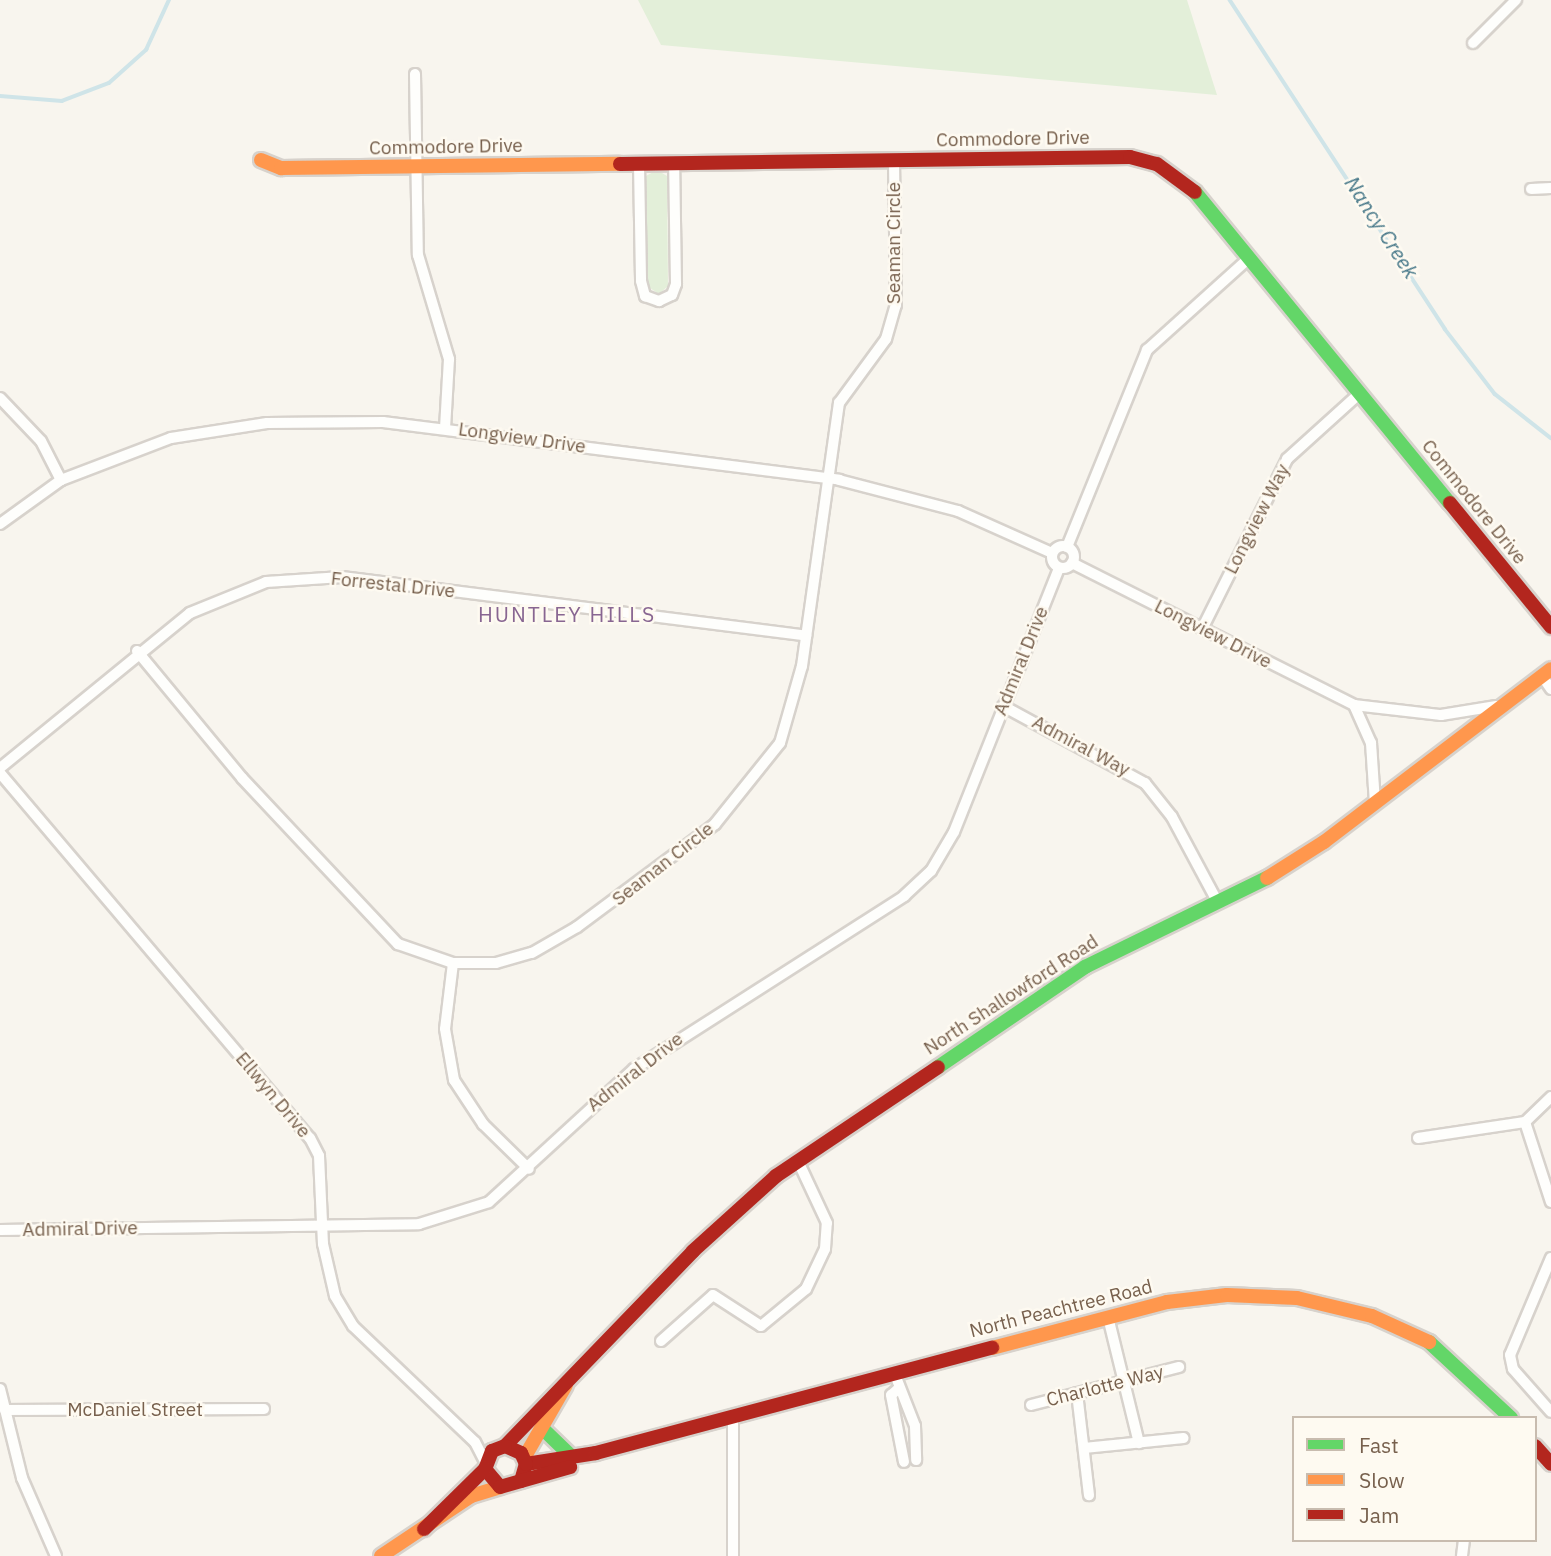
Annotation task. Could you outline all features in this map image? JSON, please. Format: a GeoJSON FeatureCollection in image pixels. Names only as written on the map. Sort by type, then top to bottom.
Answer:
{"type":"FeatureCollection","features":[{"type":"Feature","properties":{"kind":"street"},"geometry":{"type":"LineString","coordinates":[[1473,43],[1516,0]]}},
{"type":"Feature","properties":{"kind":"street"},"geometry":{"type":"LineString","coordinates":[[415,74],[415,167],[420,268],[449,359],[445,428]]}},
{"type":"Feature","properties":{"kind":"street","name":"Commodore Drive"},"geometry":{"type":"LineString","coordinates":[[261,160],[281,168],[1139,158],[1181,177],[1551,626]]}},
{"type":"Feature","properties":{"kind":"street","name":"Seaman Circle"},"geometry":{"type":"LineString","coordinates":[[137,651],[372,924],[415,953],[453,963],[509,961],[549,944],[646,881],[715,824],[780,743],[806,636],[826,479],[844,391],[892,325],[894,161]]}},
{"type":"Feature","properties":{"kind":"street"},"geometry":{"type":"LineString","coordinates":[[639,164],[641,281],[645,296],[659,301],[671,295],[676,284],[674,163]]}},
{"type":"Feature","properties":{"kind":"street"},"geometry":{"type":"LineString","coordinates":[[1531,189],[1551,188]]}},
{"type":"Feature","properties":{"kind":"street"},"geometry":{"type":"LineString","coordinates":[[1067,547],[1052,553],[1059,568],[1072,563],[1067,547],[1147,350],[1249,258]]}},
{"type":"Feature","properties":{"kind":"street","name":"Longview Way"},"geometry":{"type":"LineString","coordinates":[[1202,629],[1287,459],[1360,393]]}},
{"type":"Feature","properties":{"kind":"street"},"geometry":{"type":"LineString","coordinates":[[0,398],[41,441],[61,480]]}},
{"type":"Feature","properties":{"kind":"street","name":"Longview Drive"},"geometry":{"type":"LineString","coordinates":[[0,524],[61,480],[216,428],[320,422],[445,428],[826,479],[958,511],[1052,553]]}},
{"type":"Feature","properties":{"kind":"street","name":"Longview Drive"},"geometry":{"type":"LineString","coordinates":[[1072,563],[1354,705],[1441,715],[1503,704]]}},
{"type":"Feature","properties":{"kind":"street","name":"Admiral Drive"},"geometry":{"type":"LineString","coordinates":[[0,1230],[419,1224],[461,1216],[528,1169],[600,1097],[667,1045],[917,885],[954,832],[1059,568]]}},
{"type":"Feature","properties":{"kind":"street","name":"Forrestal Drive"},"geometry":{"type":"LineString","coordinates":[[0,768],[10,766],[137,651],[241,588],[342,577],[806,636]]}},
{"type":"Feature","properties":{"kind":"street"},"geometry":{"type":"LineString","coordinates":[[1546,673],[1551,689]]}},
{"type":"Feature","properties":{"kind":"street","name":"North Shallowford Road"},"geometry":{"type":"LineString","coordinates":[[502,1447],[566,1385],[725,1219],[798,1161],[1044,992],[1278,872],[1375,804],[1546,673]]}},
{"type":"Feature","properties":{"kind":"street"},"geometry":{"type":"LineString","coordinates":[[1354,705],[1371,743],[1375,804]]}},
{"type":"Feature","properties":{"kind":"street","name":"Admiral Way"},"geometry":{"type":"LineString","coordinates":[[1003,706],[1145,783],[1172,817],[1217,901]]}},
{"type":"Feature","properties":{"kind":"street","name":"Ellwyn Drive"},"geometry":{"type":"LineString","coordinates":[[0,774],[310,1138],[319,1156],[323,1225],[335,1296],[353,1326],[475,1442],[485,1466]]}},
{"type":"Feature","properties":{"kind":"street"},"geometry":{"type":"LineString","coordinates":[[453,963],[445,1029],[454,1080],[483,1124],[528,1169]]}},
{"type":"Feature","properties":{"kind":"street"},"geometry":{"type":"LineString","coordinates":[[1418,1138],[1465,1126],[1525,1122],[1551,1097]]}},
{"type":"Feature","properties":{"kind":"street"},"geometry":{"type":"LineString","coordinates":[[1525,1122],[1551,1202]]}},
{"type":"Feature","properties":{"kind":"street"},"geometry":{"type":"LineString","coordinates":[[661,1341],[713,1295],[761,1326],[806,1289],[825,1249],[827,1223],[798,1161]]}},
{"type":"Feature","properties":{"kind":"street"},"geometry":{"type":"LineString","coordinates":[[1551,1258],[1510,1355],[1513,1369],[1551,1412]]}},
{"type":"Feature","properties":{"kind":"street","name":"North Peachtree Road"},"geometry":{"type":"LineString","coordinates":[[381,1556],[471,1496],[596,1453],[1108,1317],[1227,1295],[1297,1298],[1354,1310],[1426,1340],[1509,1416]]}},
{"type":"Feature","properties":{"kind":"street"},"geometry":{"type":"LineString","coordinates":[[1108,1317],[1139,1443]]}},
{"type":"Feature","properties":{"kind":"street","name":"Charlotte Way"},"geometry":{"type":"LineString","coordinates":[[1031,1405],[1179,1367]]}},
{"type":"Feature","properties":{"kind":"street"},"geometry":{"type":"LineString","coordinates":[[894,1372],[898,1389],[915,1426],[916,1460]]}},
{"type":"Feature","properties":{"kind":"street","name":"North Shallowford Road"},"geometry":{"type":"LineString","coordinates":[[525,1461],[566,1385]]}},
{"type":"Feature","properties":{"kind":"street"},"geometry":{"type":"LineString","coordinates":[[0,1389],[22,1478],[56,1556]]}},
{"type":"Feature","properties":{"kind":"street"},"geometry":{"type":"LineString","coordinates":[[898,1389],[891,1395],[904,1462]]}},
{"type":"Feature","properties":{"kind":"street"},"geometry":{"type":"LineString","coordinates":[[1077,1393],[1089,1495]]}},
{"type":"Feature","properties":{"kind":"street","name":"McDaniel Street"},"geometry":{"type":"LineString","coordinates":[[5,1410],[264,1409]]}},
{"type":"Feature","properties":{"kind":"street"},"geometry":{"type":"LineString","coordinates":[[733,1416],[733,1556]]}},
{"type":"Feature","properties":{"kind":"street"},"geometry":{"type":"LineString","coordinates":[[544,1429],[571,1456]]}},
{"type":"Feature","properties":{"kind":"street"},"geometry":{"type":"LineString","coordinates":[[1084,1448],[1184,1438]]}},
{"type":"Feature","properties":{"kind":"street"},"geometry":{"type":"LineString","coordinates":[[475,1442],[502,1447],[525,1461],[521,1481]]}},
{"type":"Feature","properties":{"kind":"street","name":"North Peachtree Road"},"geometry":{"type":"LineString","coordinates":[[424,1529],[502,1447]]}},
{"type":"Feature","properties":{"kind":"street"},"geometry":{"type":"LineString","coordinates":[[1537,1448],[1551,1464]]}},
{"type":"Feature","properties":{"kind":"street","name":"North Peachtree Road"},"geometry":{"type":"LineString","coordinates":[[525,1461],[596,1453]]}},
{"type":"Feature","properties":{"kind":"street"},"geometry":{"type":"LineString","coordinates":[[485,1466],[500,1487]]}},
{"type":"Feature","properties":{"kind":"green space"},"geometry":{"type":"Polygon","coordinates":[[[638,0],[1187,0],[1217,95],[661,45],[638,0]]]}},
{"type":"Feature","properties":{"kind":"green space"},"geometry":{"type":"Polygon","coordinates":[[[657,170],[667,176],[668,286],[659,294],[647,286],[646,176],[657,170]]]}},
{"type":"Feature","properties":{"kind":"waterway"},"geometry":{"type":"LineString","coordinates":[[0,96],[62,101],[109,83],[146,50],[169,0]]}},
{"type":"Feature","properties":{"kind":"waterway","name":"Nancy Creek"},"geometry":{"type":"LineString","coordinates":[[1230,0],[1445,329],[1495,394],[1551,438]]}},
{"type":"Feature","properties":{"kind":"traffic: fast"},"geometry":{"type":"LineString","coordinates":[[1195,192],[1450,503]]}},
{"type":"Feature","properties":{"kind":"traffic: fast"},"geometry":{"type":"LineString","coordinates":[[938,1067],[1085,967],[1267,878]]}},
{"type":"Feature","properties":{"kind":"traffic: fast"},"geometry":{"type":"LineString","coordinates":[[1429,1342],[1509,1416]]}},
{"type":"Feature","properties":{"kind":"traffic: fast"},"geometry":{"type":"LineString","coordinates":[[543,1429],[571,1456]]}},
{"type":"Feature","properties":{"kind":"traffic: slow"},"geometry":{"type":"LineString","coordinates":[[261,160],[281,168],[620,164]]}},
{"type":"Feature","properties":{"kind":"traffic: slow"},"geometry":{"type":"LineString","coordinates":[[1267,878],[1324,842],[1551,669]]}},
{"type":"Feature","properties":{"kind":"traffic: slow"},"geometry":{"type":"LineString","coordinates":[[992,1348],[1167,1302],[1227,1295],[1297,1298],[1372,1316],[1429,1342]]}},
{"type":"Feature","properties":{"kind":"traffic: slow"},"geometry":{"type":"LineString","coordinates":[[524,1458],[566,1385]]}},
{"type":"Feature","properties":{"kind":"traffic: slow"},"geometry":{"type":"LineString","coordinates":[[381,1556],[471,1496],[500,1487]]}},
{"type":"Feature","properties":{"kind":"traffic: jam"},"geometry":{"type":"LineString","coordinates":[[620,164],[1130,157],[1157,164],[1195,192]]}},
{"type":"Feature","properties":{"kind":"traffic: jam"},"geometry":{"type":"LineString","coordinates":[[1450,503],[1551,627]]}},
{"type":"Feature","properties":{"kind":"traffic: jam"},"geometry":{"type":"LineString","coordinates":[[505,1446],[693,1251],[776,1176],[938,1067]]}},
{"type":"Feature","properties":{"kind":"traffic: jam"},"geometry":{"type":"LineString","coordinates":[[526,1464],[596,1453],[992,1348]]}},
{"type":"Feature","properties":{"kind":"traffic: jam"},"geometry":{"type":"LineString","coordinates":[[521,1481],[526,1464],[521,1453],[505,1446],[492,1451],[485,1469],[500,1487],[570,1467]]}},
{"type":"Feature","properties":{"kind":"traffic: jam"},"geometry":{"type":"LineString","coordinates":[[1537,1448],[1551,1464]]}},
{"type":"Feature","properties":{"kind":"traffic: jam"},"geometry":{"type":"LineString","coordinates":[[424,1529],[485,1469]]}},
{"type":"Feature","properties":{"kind":"district","name":"HUNTLEY HILLS"},"geometry":{"type":"Point","coordinates":[567,614]}}]}
